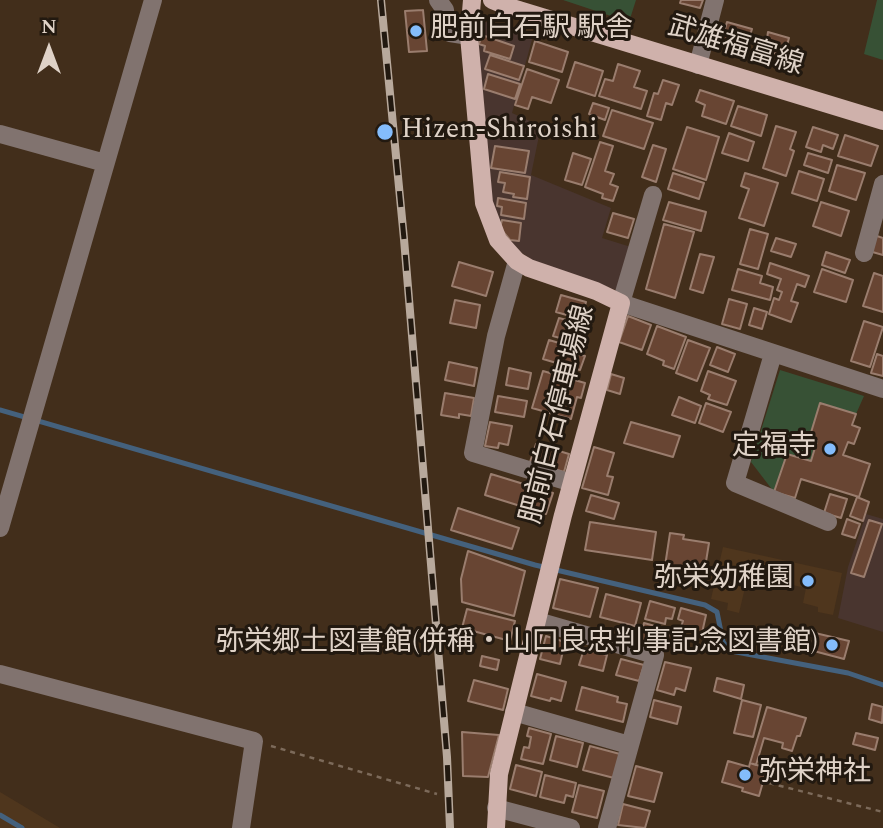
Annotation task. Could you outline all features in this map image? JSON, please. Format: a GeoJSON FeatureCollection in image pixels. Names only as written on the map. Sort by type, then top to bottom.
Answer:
{"type":"FeatureCollection","features":[{"type":"Feature","properties":{"kind":"main road","name":"肥前白石停車場線"},"geometry":{"type":"LineString","coordinates":[[472,0],[469,36],[484,203],[498,240],[517,261],[529,268],[596,291],[621,303],[552,558],[499,774],[496,828]]}},
{"type":"Feature","properties":{"kind":"main road","name":"武雄福富線"},"geometry":{"type":"LineString","coordinates":[[492,0],[883,121]]}},
{"type":"Feature","properties":{"kind":"street"},"geometry":{"type":"LineString","coordinates":[[0,528],[153,0]]}},
{"type":"Feature","properties":{"kind":"street"},"geometry":{"type":"LineString","coordinates":[[438,0],[445,10],[450,33],[469,36]]}},
{"type":"Feature","properties":{"kind":"street"},"geometry":{"type":"LineString","coordinates":[[698,65],[715,0]]}},
{"type":"Feature","properties":{"kind":"street"},"geometry":{"type":"LineString","coordinates":[[0,134],[105,163]]}},
{"type":"Feature","properties":{"kind":"street"},"geometry":{"type":"LineString","coordinates":[[864,253],[883,184]]}},
{"type":"Feature","properties":{"kind":"street"},"geometry":{"type":"LineString","coordinates":[[653,195],[621,303],[883,389]]}},
{"type":"Feature","properties":{"kind":"street"},"geometry":{"type":"LineString","coordinates":[[517,261],[496,335],[473,453],[572,483]]}},
{"type":"Feature","properties":{"kind":"street"},"geometry":{"type":"LineString","coordinates":[[773,354],[735,484],[828,522]]}},
{"type":"Feature","properties":{"kind":"street"},"geometry":{"type":"LineString","coordinates":[[537,621],[655,655],[607,828]]}},
{"type":"Feature","properties":{"kind":"street"},"geometry":{"type":"LineString","coordinates":[[0,674],[254,741],[241,828]]}},
{"type":"Feature","properties":{"kind":"street"},"geometry":{"type":"LineString","coordinates":[[514,712],[629,745]]}},
{"type":"Feature","properties":{"kind":"street"},"geometry":{"type":"LineString","coordinates":[[496,808],[571,828]]}},
{"type":"Feature","properties":{"kind":"path"},"geometry":{"type":"LineString","coordinates":[[254,741],[437,794]]}},
{"type":"Feature","properties":{"kind":"path"},"geometry":{"type":"LineString","coordinates":[[769,783],[883,813]]}},
{"type":"Feature","properties":{"kind":"shaded area"},"geometry":{"type":"Polygon","coordinates":[[[479,20],[533,36],[512,113],[541,126],[531,175],[611,208],[602,238],[631,247],[619,291],[532,260],[511,245],[499,229],[492,203],[477,38],[479,20]]]}},
{"type":"Feature","properties":{"kind":"shaded area"},"geometry":{"type":"Polygon","coordinates":[[[866,514],[883,519],[883,632],[838,618],[848,567],[866,514]]]}},
{"type":"Feature","properties":{"kind":"shaded area","name":"弥栄幼稚園"},"geometry":{"type":"Polygon","coordinates":[[[723,547],[842,573],[833,615],[818,612],[818,607],[803,603],[806,588],[748,575],[739,613],[727,610],[728,603],[711,599],[723,547]]]}},
{"type":"Feature","properties":{"kind":"shaded area"},"geometry":{"type":"Polygon","coordinates":[[[0,792],[60,828],[0,828],[0,792]]]}},
{"type":"Feature","properties":{"kind":"green space"},"geometry":{"type":"Polygon","coordinates":[[[563,0],[636,0],[629,22],[563,0]]]}},
{"type":"Feature","properties":{"kind":"green space"},"geometry":{"type":"Polygon","coordinates":[[[877,0],[883,0],[883,60],[864,54],[877,0]]]}},
{"type":"Feature","properties":{"kind":"green space"},"geometry":{"type":"Polygon","coordinates":[[[780,370],[864,396],[856,414],[820,403],[809,438],[817,441],[811,461],[787,454],[774,492],[751,462],[780,370]]]}},
{"type":"Feature","properties":{"kind":"building"},"geometry":{"type":"Polygon","coordinates":[[[681,0],[703,0],[700,8],[680,3],[681,0]]]}},
{"type":"Feature","properties":{"kind":"building","name":"肥前白石駅 駅舎"},"geometry":{"type":"Polygon","coordinates":[[[423,10],[427,51],[409,52],[405,11],[423,10]]]}},
{"type":"Feature","properties":{"kind":"building"},"geometry":{"type":"Polygon","coordinates":[[[727,22],[752,29],[745,52],[720,45],[727,22]]]}},
{"type":"Feature","properties":{"kind":"building"},"geometry":{"type":"Polygon","coordinates":[[[768,32],[789,38],[784,56],[756,48],[759,37],[767,39],[768,32]]]}},
{"type":"Feature","properties":{"kind":"building"},"geometry":{"type":"Polygon","coordinates":[[[482,35],[514,46],[510,59],[484,51],[485,46],[479,44],[482,35]]]}},
{"type":"Feature","properties":{"kind":"building"},"geometry":{"type":"Polygon","coordinates":[[[535,41],[568,52],[562,72],[529,62],[535,41]]]}},
{"type":"Feature","properties":{"kind":"building"},"geometry":{"type":"Polygon","coordinates":[[[490,55],[524,66],[519,80],[485,69],[490,55]]]}},
{"type":"Feature","properties":{"kind":"building"},"geometry":{"type":"Polygon","coordinates":[[[575,62],[603,71],[595,96],[567,87],[575,62]]]}},
{"type":"Feature","properties":{"kind":"building"},"geometry":{"type":"Polygon","coordinates":[[[618,64],[640,71],[634,87],[647,91],[641,109],[599,96],[605,79],[613,81],[618,64]]]}},
{"type":"Feature","properties":{"kind":"building"},"geometry":{"type":"Polygon","coordinates":[[[527,69],[559,80],[551,103],[532,97],[528,109],[515,105],[527,69]]]}},
{"type":"Feature","properties":{"kind":"building"},"geometry":{"type":"Polygon","coordinates":[[[488,74],[520,84],[515,99],[484,89],[488,74]]]}},
{"type":"Feature","properties":{"kind":"building"},"geometry":{"type":"Polygon","coordinates":[[[663,80],[679,85],[672,105],[666,103],[661,120],[647,116],[654,93],[658,94],[663,80]]]}},
{"type":"Feature","properties":{"kind":"building"},"geometry":{"type":"Polygon","coordinates":[[[700,90],[734,101],[726,124],[702,116],[705,105],[696,101],[700,90]]]}},
{"type":"Feature","properties":{"kind":"building"},"geometry":{"type":"Polygon","coordinates":[[[593,103],[609,108],[605,120],[589,114],[593,103]]]}},
{"type":"Feature","properties":{"kind":"building"},"geometry":{"type":"Polygon","coordinates":[[[738,106],[767,115],[761,136],[731,126],[738,106]]]}},
{"type":"Feature","properties":{"kind":"building"},"geometry":{"type":"Polygon","coordinates":[[[612,110],[653,123],[644,149],[603,136],[612,110]]]}},
{"type":"Feature","properties":{"kind":"building"},"geometry":{"type":"Polygon","coordinates":[[[776,126],[796,132],[790,149],[794,151],[786,176],[763,168],[776,126]]]}},
{"type":"Feature","properties":{"kind":"building"},"geometry":{"type":"Polygon","coordinates":[[[687,127],[719,137],[706,180],[673,169],[687,127]]]}},
{"type":"Feature","properties":{"kind":"building"},"geometry":{"type":"Polygon","coordinates":[[[813,127],[838,135],[833,149],[823,145],[821,152],[806,147],[813,127]]]}},
{"type":"Feature","properties":{"kind":"building"},"geometry":{"type":"Polygon","coordinates":[[[729,133],[754,142],[748,161],[722,153],[729,133]]]}},
{"type":"Feature","properties":{"kind":"building"},"geometry":{"type":"Polygon","coordinates":[[[845,135],[878,146],[871,166],[838,156],[845,135]]]}},
{"type":"Feature","properties":{"kind":"building"},"geometry":{"type":"Polygon","coordinates":[[[600,142],[613,146],[605,171],[614,174],[610,184],[618,187],[613,201],[602,198],[603,194],[585,187],[600,142]]]}},
{"type":"Feature","properties":{"kind":"building"},"geometry":{"type":"Polygon","coordinates":[[[653,145],[666,149],[656,182],[642,177],[653,145]]]}},
{"type":"Feature","properties":{"kind":"building"},"geometry":{"type":"Polygon","coordinates":[[[495,146],[529,151],[525,173],[491,168],[495,146]]]}},
{"type":"Feature","properties":{"kind":"building"},"geometry":{"type":"Polygon","coordinates":[[[573,153],[591,159],[582,185],[565,180],[573,153]]]}},
{"type":"Feature","properties":{"kind":"building"},"geometry":{"type":"Polygon","coordinates":[[[808,153],[832,160],[828,173],[804,165],[808,153]]]}},
{"type":"Feature","properties":{"kind":"building"},"geometry":{"type":"Polygon","coordinates":[[[837,165],[865,173],[856,200],[829,191],[837,165]]]}},
{"type":"Feature","properties":{"kind":"building"},"geometry":{"type":"Polygon","coordinates":[[[799,171],[824,179],[817,201],[792,193],[799,171]]]}},
{"type":"Feature","properties":{"kind":"building"},"geometry":{"type":"Polygon","coordinates":[[[500,172],[530,177],[527,199],[503,192],[505,183],[498,182],[500,172]]]}},
{"type":"Feature","properties":{"kind":"building"},"geometry":{"type":"Polygon","coordinates":[[[673,173],[704,183],[699,199],[668,189],[673,173]]]}},
{"type":"Feature","properties":{"kind":"building"},"geometry":{"type":"Polygon","coordinates":[[[745,173],[778,183],[764,226],[739,218],[749,189],[741,186],[745,173]]]}},
{"type":"Feature","properties":{"kind":"building"},"geometry":{"type":"Polygon","coordinates":[[[498,198],[526,203],[524,219],[501,215],[502,207],[497,206],[498,198]]]}},
{"type":"Feature","properties":{"kind":"building"},"geometry":{"type":"Polygon","coordinates":[[[669,202],[706,212],[701,231],[663,220],[669,202]]]}},
{"type":"Feature","properties":{"kind":"building"},"geometry":{"type":"Polygon","coordinates":[[[821,202],[849,211],[841,236],[813,226],[821,202]]]}},
{"type":"Feature","properties":{"kind":"building"},"geometry":{"type":"Polygon","coordinates":[[[613,213],[634,219],[628,238],[607,232],[613,213]]]}},
{"type":"Feature","properties":{"kind":"building"},"geometry":{"type":"Polygon","coordinates":[[[502,220],[521,223],[519,241],[510,240],[500,228],[502,220]]]}},
{"type":"Feature","properties":{"kind":"building"},"geometry":{"type":"Polygon","coordinates":[[[664,224],[694,232],[675,298],[646,289],[664,224]]]}},
{"type":"Feature","properties":{"kind":"building"},"geometry":{"type":"Polygon","coordinates":[[[750,229],[768,234],[758,269],[740,264],[750,229]]]}},
{"type":"Feature","properties":{"kind":"building"},"geometry":{"type":"Polygon","coordinates":[[[874,235],[883,238],[883,255],[869,251],[874,235]]]}},
{"type":"Feature","properties":{"kind":"building"},"geometry":{"type":"Polygon","coordinates":[[[776,238],[796,244],[791,257],[771,251],[776,238]]]}},
{"type":"Feature","properties":{"kind":"building"},"geometry":{"type":"Polygon","coordinates":[[[826,252],[850,260],[845,273],[822,265],[826,252]]]}},
{"type":"Feature","properties":{"kind":"building"},"geometry":{"type":"Polygon","coordinates":[[[700,254],[714,257],[703,293],[690,289],[700,254]]]}},
{"type":"Feature","properties":{"kind":"building"},"geometry":{"type":"Polygon","coordinates":[[[459,262],[493,272],[486,296],[452,286],[459,262]]]}},
{"type":"Feature","properties":{"kind":"building"},"geometry":{"type":"Polygon","coordinates":[[[770,263],[809,276],[805,287],[797,284],[791,301],[798,303],[791,322],[769,314],[774,298],[779,300],[782,292],[777,290],[781,279],[767,274],[770,263]]]}},
{"type":"Feature","properties":{"kind":"building"},"geometry":{"type":"Polygon","coordinates":[[[738,269],[762,276],[760,283],[773,287],[770,300],[732,290],[738,269]]]}},
{"type":"Feature","properties":{"kind":"building"},"geometry":{"type":"Polygon","coordinates":[[[822,269],[853,280],[846,302],[814,292],[822,269]]]}},
{"type":"Feature","properties":{"kind":"building"},"geometry":{"type":"Polygon","coordinates":[[[874,273],[883,276],[883,312],[863,306],[874,273]]]}},
{"type":"Feature","properties":{"kind":"building"},"geometry":{"type":"Polygon","coordinates":[[[561,295],[586,302],[581,319],[556,312],[561,295]]]}},
{"type":"Feature","properties":{"kind":"building"},"geometry":{"type":"Polygon","coordinates":[[[729,299],[747,304],[740,329],[722,324],[729,299]]]}},
{"type":"Feature","properties":{"kind":"building"},"geometry":{"type":"Polygon","coordinates":[[[455,300],[480,305],[476,328],[450,323],[455,300]]]}},
{"type":"Feature","properties":{"kind":"building"},"geometry":{"type":"Polygon","coordinates":[[[754,308],[767,312],[762,329],[749,325],[754,308]]]}},
{"type":"Feature","properties":{"kind":"building"},"geometry":{"type":"Polygon","coordinates":[[[628,316],[651,325],[642,350],[619,342],[628,316]]]}},
{"type":"Feature","properties":{"kind":"building"},"geometry":{"type":"Polygon","coordinates":[[[559,318],[582,324],[577,343],[553,336],[559,318]]]}},
{"type":"Feature","properties":{"kind":"building"},"geometry":{"type":"Polygon","coordinates":[[[864,321],[883,327],[870,367],[851,361],[864,321]]]}},
{"type":"Feature","properties":{"kind":"building"},"geometry":{"type":"Polygon","coordinates":[[[657,326],[686,337],[674,369],[663,365],[664,361],[647,354],[657,326]]]}},
{"type":"Feature","properties":{"kind":"building"},"geometry":{"type":"Polygon","coordinates":[[[549,340],[576,348],[574,353],[585,356],[580,370],[543,359],[549,340]]]}},
{"type":"Feature","properties":{"kind":"building"},"geometry":{"type":"Polygon","coordinates":[[[688,340],[710,348],[697,381],[676,373],[688,340]]]}},
{"type":"Feature","properties":{"kind":"building"},"geometry":{"type":"Polygon","coordinates":[[[717,347],[735,354],[728,372],[710,365],[717,347]]]}},
{"type":"Feature","properties":{"kind":"building"},"geometry":{"type":"Polygon","coordinates":[[[877,354],[883,356],[883,376],[871,373],[877,354]]]}},
{"type":"Feature","properties":{"kind":"building"},"geometry":{"type":"Polygon","coordinates":[[[449,362],[477,368],[474,386],[445,380],[449,362]]]}},
{"type":"Feature","properties":{"kind":"building"},"geometry":{"type":"Polygon","coordinates":[[[509,368],[531,373],[528,389],[506,385],[509,368]]]}},
{"type":"Feature","properties":{"kind":"building"},"geometry":{"type":"Polygon","coordinates":[[[543,371],[585,383],[581,398],[577,397],[571,419],[532,408],[543,371]]]}},
{"type":"Feature","properties":{"kind":"building"},"geometry":{"type":"Polygon","coordinates":[[[708,371],[736,381],[727,405],[708,399],[710,395],[701,391],[708,371]]]}},
{"type":"Feature","properties":{"kind":"building"},"geometry":{"type":"Polygon","coordinates":[[[611,374],[624,378],[620,394],[607,390],[611,374]]]}},
{"type":"Feature","properties":{"kind":"building"},"geometry":{"type":"Polygon","coordinates":[[[445,393],[474,398],[471,416],[459,414],[459,418],[441,415],[445,393]]]}},
{"type":"Feature","properties":{"kind":"building"},"geometry":{"type":"Polygon","coordinates":[[[498,396],[527,401],[524,417],[495,412],[498,396]]]}},
{"type":"Feature","properties":{"kind":"building"},"geometry":{"type":"Polygon","coordinates":[[[679,397],[701,406],[695,423],[672,415],[679,397]]]}},
{"type":"Feature","properties":{"kind":"building"},"geometry":{"type":"Polygon","coordinates":[[[706,403],[731,412],[723,432],[699,423],[706,403]]]}},
{"type":"Feature","properties":{"kind":"building","name":"定福寺"},"geometry":{"type":"Polygon","coordinates":[[[820,403],[856,414],[852,425],[860,428],[854,444],[848,442],[843,455],[870,464],[859,497],[801,479],[795,498],[774,492],[787,454],[811,461],[817,441],[809,439],[820,403]]]}},
{"type":"Feature","properties":{"kind":"building"},"geometry":{"type":"Polygon","coordinates":[[[490,422],[512,426],[508,445],[499,443],[498,448],[485,446],[490,422]]]}},
{"type":"Feature","properties":{"kind":"building"},"geometry":{"type":"Polygon","coordinates":[[[631,422],[680,436],[673,457],[624,443],[631,422]]]}},
{"type":"Feature","properties":{"kind":"building"},"geometry":{"type":"Polygon","coordinates":[[[536,444],[569,454],[564,472],[530,462],[536,444]]]}},
{"type":"Feature","properties":{"kind":"building"},"geometry":{"type":"Polygon","coordinates":[[[594,447],[614,453],[607,476],[613,477],[608,495],[582,488],[594,447]]]}},
{"type":"Feature","properties":{"kind":"building"},"geometry":{"type":"Polygon","coordinates":[[[491,474],[553,493],[546,514],[485,495],[491,474]]]}},
{"type":"Feature","properties":{"kind":"building"},"geometry":{"type":"Polygon","coordinates":[[[830,494],[847,499],[841,518],[824,513],[830,494]]]}},
{"type":"Feature","properties":{"kind":"building"},"geometry":{"type":"Polygon","coordinates":[[[591,495],[619,503],[614,519],[586,511],[591,495]]]}},
{"type":"Feature","properties":{"kind":"building"},"geometry":{"type":"Polygon","coordinates":[[[857,497],[869,502],[863,521],[850,516],[857,497]]]}},
{"type":"Feature","properties":{"kind":"building"},"geometry":{"type":"Polygon","coordinates":[[[458,508],[519,528],[512,549],[451,530],[458,508]]]}},
{"type":"Feature","properties":{"kind":"building"},"geometry":{"type":"Polygon","coordinates":[[[847,519],[860,524],[855,538],[842,534],[847,519]]]}},
{"type":"Feature","properties":{"kind":"building"},"geometry":{"type":"Polygon","coordinates":[[[869,520],[882,524],[864,577],[851,573],[869,520]]]}},
{"type":"Feature","properties":{"kind":"building"},"geometry":{"type":"Polygon","coordinates":[[[590,522],[656,532],[652,560],[585,550],[590,522]]]}},
{"type":"Feature","properties":{"kind":"building"},"geometry":{"type":"Polygon","coordinates":[[[670,533],[684,535],[683,539],[709,543],[703,580],[688,578],[689,570],[665,566],[670,533]]]}},
{"type":"Feature","properties":{"kind":"building"},"geometry":{"type":"Polygon","coordinates":[[[468,551],[525,571],[514,616],[462,602],[461,579],[468,551]]]}},
{"type":"Feature","properties":{"kind":"building"},"geometry":{"type":"Polygon","coordinates":[[[560,579],[598,588],[590,617],[553,608],[560,579]]]}},
{"type":"Feature","properties":{"kind":"building"},"geometry":{"type":"Polygon","coordinates":[[[606,594],[641,603],[635,626],[600,617],[606,594]]]}},
{"type":"Feature","properties":{"kind":"building"},"geometry":{"type":"Polygon","coordinates":[[[650,601],[675,608],[672,619],[666,618],[665,624],[645,619],[650,601]]]}},
{"type":"Feature","properties":{"kind":"building"},"geometry":{"type":"Polygon","coordinates":[[[681,608],[706,615],[702,633],[681,627],[683,621],[678,619],[681,608]]]}},
{"type":"Feature","properties":{"kind":"building"},"geometry":{"type":"Polygon","coordinates":[[[467,609],[515,621],[510,641],[462,628],[467,609]]]}},
{"type":"Feature","properties":{"kind":"building"},"geometry":{"type":"Polygon","coordinates":[[[644,623],[670,630],[667,641],[661,640],[660,646],[640,640],[644,623]]]}},
{"type":"Feature","properties":{"kind":"building"},"geometry":{"type":"Polygon","coordinates":[[[815,633],[849,641],[844,659],[810,650],[815,633]]]}},
{"type":"Feature","properties":{"kind":"building"},"geometry":{"type":"Polygon","coordinates":[[[546,636],[565,642],[560,664],[540,659],[546,636]]]}},
{"type":"Feature","properties":{"kind":"building"},"geometry":{"type":"Polygon","coordinates":[[[584,649],[607,655],[603,671],[579,665],[584,649]]]}},
{"type":"Feature","properties":{"kind":"building"},"geometry":{"type":"Polygon","coordinates":[[[482,656],[499,660],[497,670],[480,666],[482,656]]]}},
{"type":"Feature","properties":{"kind":"building"},"geometry":{"type":"Polygon","coordinates":[[[621,659],[644,665],[639,681],[616,675],[621,659]]]}},
{"type":"Feature","properties":{"kind":"building"},"geometry":{"type":"Polygon","coordinates":[[[665,662],[691,668],[685,691],[676,688],[674,695],[657,690],[665,662]]]}},
{"type":"Feature","properties":{"kind":"building"},"geometry":{"type":"Polygon","coordinates":[[[537,674],[566,682],[561,701],[531,696],[537,674]]]}},
{"type":"Feature","properties":{"kind":"building"},"geometry":{"type":"Polygon","coordinates":[[[717,678],[744,685],[741,699],[714,691],[717,678]]]}},
{"type":"Feature","properties":{"kind":"building"},"geometry":{"type":"Polygon","coordinates":[[[474,680],[508,689],[503,710],[468,701],[474,680]]]}},
{"type":"Feature","properties":{"kind":"building"},"geometry":{"type":"Polygon","coordinates":[[[582,687],[618,697],[617,702],[627,704],[623,722],[576,710],[582,687]]]}},
{"type":"Feature","properties":{"kind":"building"},"geometry":{"type":"Polygon","coordinates":[[[654,700],[681,707],[677,724],[650,717],[654,700]]]}},
{"type":"Feature","properties":{"kind":"building"},"geometry":{"type":"Polygon","coordinates":[[[742,700],[761,705],[753,737],[734,733],[742,700]]]}},
{"type":"Feature","properties":{"kind":"building"},"geometry":{"type":"Polygon","coordinates":[[[872,704],[883,707],[882,723],[869,719],[872,704]]]}},
{"type":"Feature","properties":{"kind":"building"},"geometry":{"type":"Polygon","coordinates":[[[767,707],[806,718],[792,751],[782,748],[783,743],[764,738],[756,765],[750,763],[767,707]]]}},
{"type":"Feature","properties":{"kind":"building"},"geometry":{"type":"Polygon","coordinates":[[[529,728],[551,734],[543,764],[521,759],[524,747],[529,748],[529,728]]]}},
{"type":"Feature","properties":{"kind":"building"},"geometry":{"type":"Polygon","coordinates":[[[462,732],[499,735],[488,777],[463,776],[462,732]]]}},
{"type":"Feature","properties":{"kind":"building"},"geometry":{"type":"Polygon","coordinates":[[[856,733],[878,738],[875,750],[853,744],[856,733]]]}},
{"type":"Feature","properties":{"kind":"building"},"geometry":{"type":"Polygon","coordinates":[[[556,736],[583,743],[577,767],[550,760],[556,736]]]}},
{"type":"Feature","properties":{"kind":"building"},"geometry":{"type":"Polygon","coordinates":[[[590,746],[620,754],[614,778],[583,770],[590,746]]]}},
{"type":"Feature","properties":{"kind":"building","name":"弥栄神社"},"geometry":{"type":"Polygon","coordinates":[[[728,761],[749,767],[750,763],[767,768],[759,796],[722,782],[728,761]]]}},
{"type":"Feature","properties":{"kind":"building"},"geometry":{"type":"Polygon","coordinates":[[[516,765],[542,772],[536,796],[510,789],[516,765]]]}},
{"type":"Feature","properties":{"kind":"building"},"geometry":{"type":"Polygon","coordinates":[[[636,766],[662,773],[654,802],[628,796],[636,766]]]}},
{"type":"Feature","properties":{"kind":"building"},"geometry":{"type":"Polygon","coordinates":[[[545,775],[576,783],[573,797],[566,795],[564,803],[540,797],[545,775]]]}},
{"type":"Feature","properties":{"kind":"building"},"geometry":{"type":"Polygon","coordinates":[[[579,785],[604,791],[597,818],[572,812],[579,785]]]}},
{"type":"Feature","properties":{"kind":"building"},"geometry":{"type":"Polygon","coordinates":[[[623,804],[650,811],[645,828],[618,825],[623,804]]]}},
{"type":"Feature","properties":{"kind":"waterway"},"geometry":{"type":"LineString","coordinates":[[0,410],[535,565],[705,605],[717,612],[723,642],[731,651],[848,673],[883,685]]}},
{"type":"Feature","properties":{"kind":"waterway"},"geometry":{"type":"LineString","coordinates":[[0,815],[22,828]]}},
{"type":"Feature","properties":{"kind":"railway"},"geometry":{"type":"LineString","coordinates":[[381,0],[404,239],[447,757],[450,828]]}},
{"type":"Feature","properties":{"kind":"place","name":"肥前白石駅 駅舎"},"geometry":{"type":"Point","coordinates":[416,31]}},
{"type":"Feature","properties":{"kind":"place","name":"Hizen-Shiroishi"},"geometry":{"type":"Point","coordinates":[385,132]}},
{"type":"Feature","properties":{"kind":"place","name":"定福寺"},"geometry":{"type":"Point","coordinates":[830,449]}},
{"type":"Feature","properties":{"kind":"place","name":"弥栄幼稚園"},"geometry":{"type":"Point","coordinates":[808,581]}},
{"type":"Feature","properties":{"kind":"place","name":"弥栄郷土図書館(併稱・山口良忠判事記念図書館)"},"geometry":{"type":"Point","coordinates":[832,645]}},
{"type":"Feature","properties":{"kind":"place","name":"弥栄神社"},"geometry":{"type":"Point","coordinates":[745,775]}}]}
